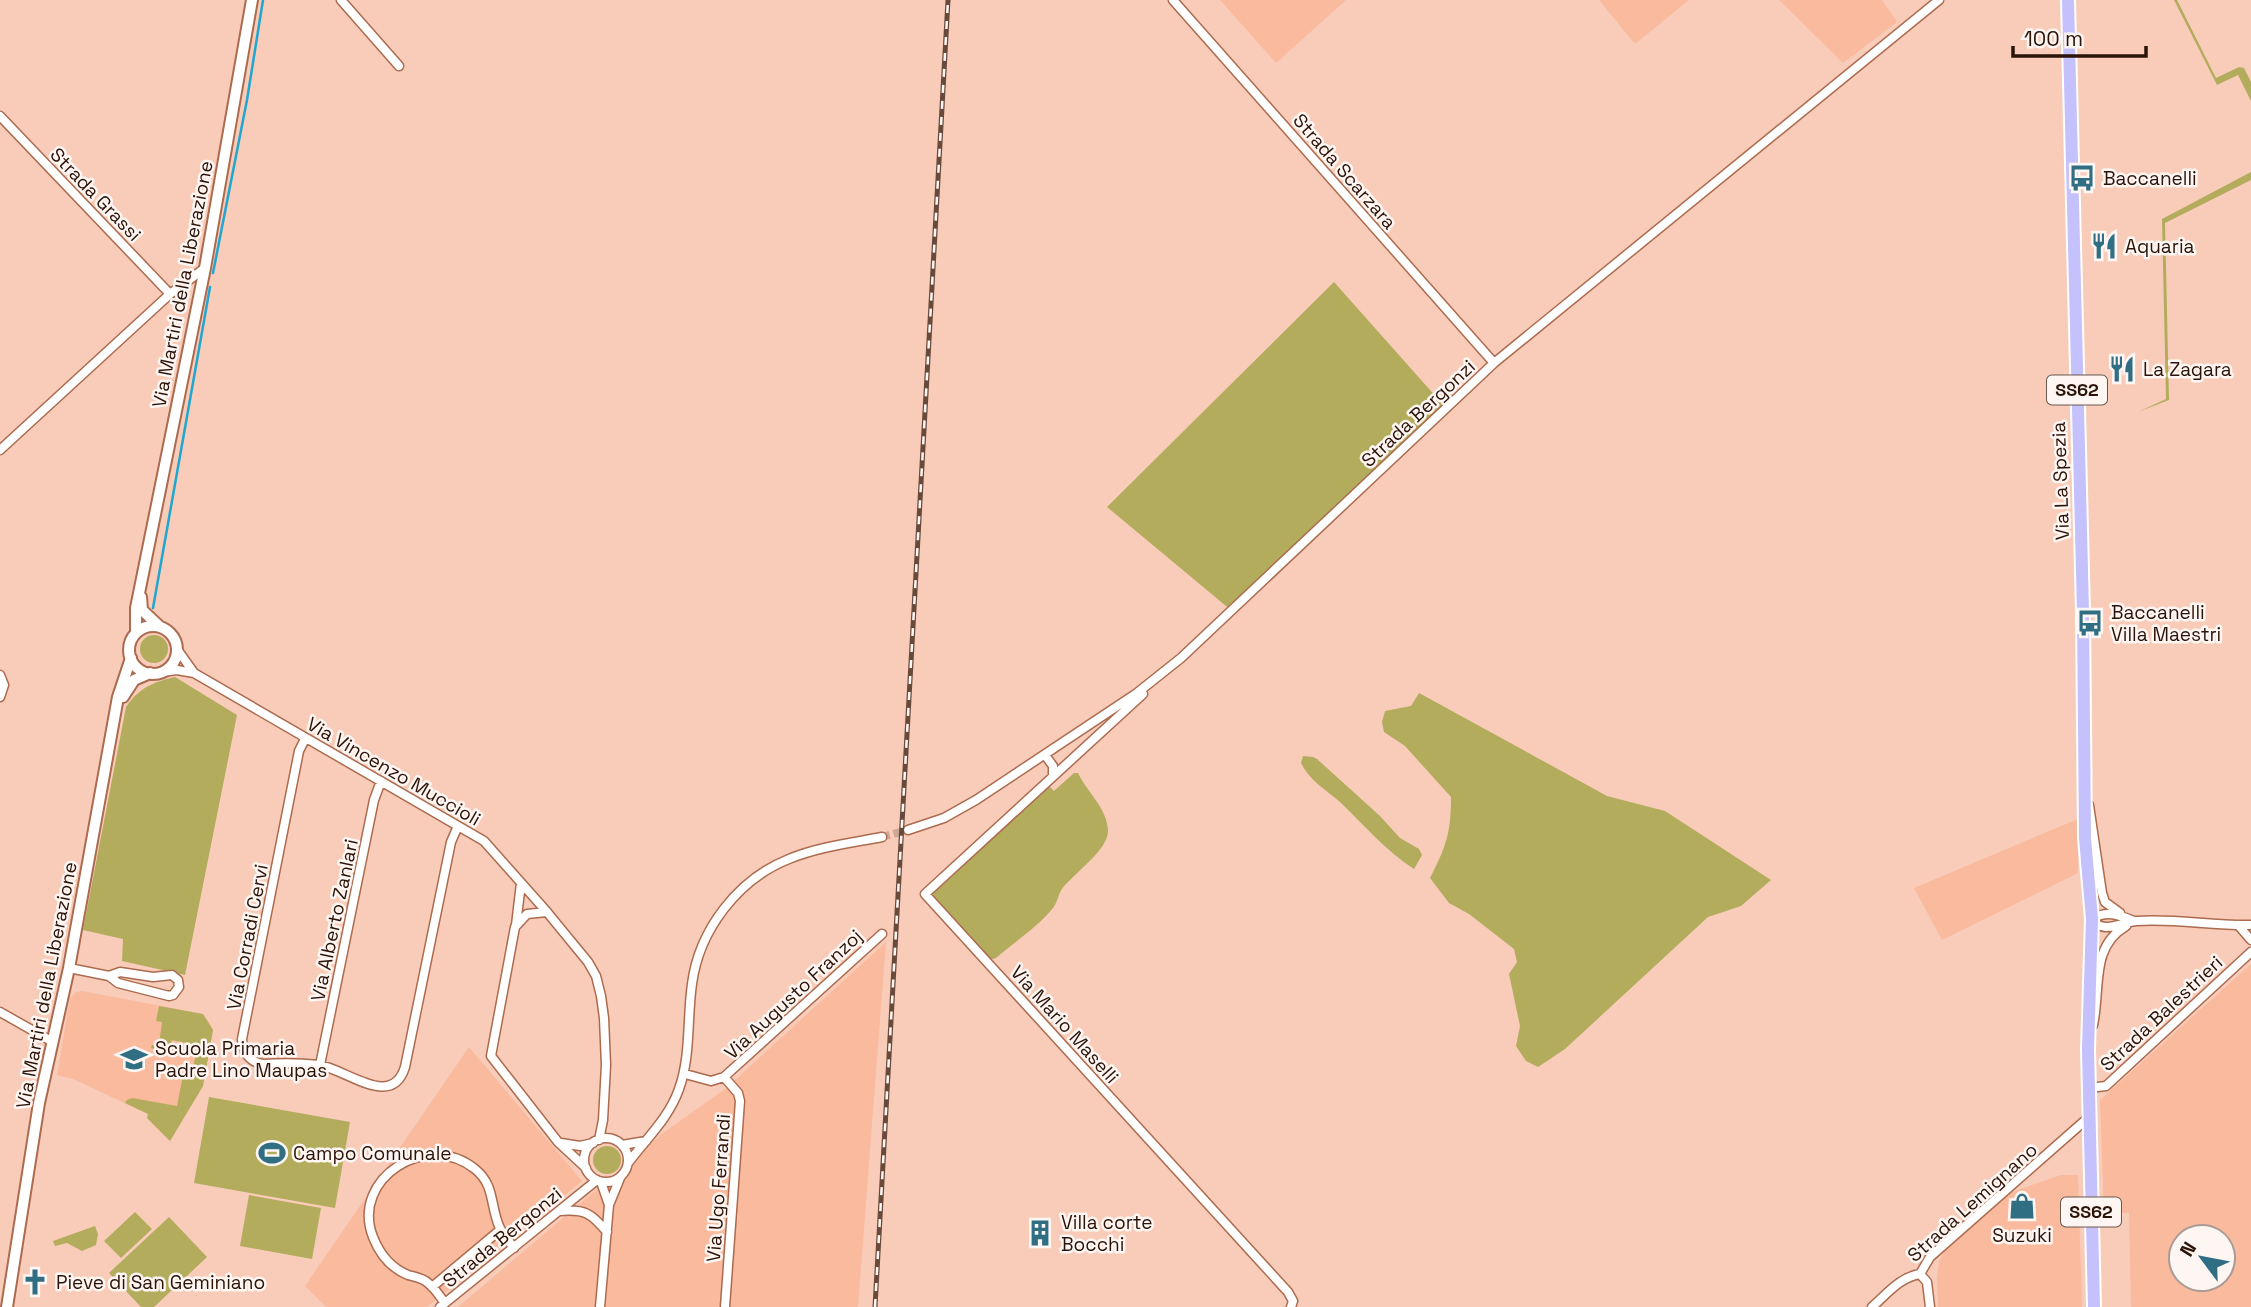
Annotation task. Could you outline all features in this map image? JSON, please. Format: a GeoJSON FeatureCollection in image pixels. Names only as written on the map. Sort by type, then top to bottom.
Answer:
{"type":"FeatureCollection","features":[{"type":"Feature","properties":{"kind":"main road","name":"Via La Spezia"},"geometry":{"type":"LineString","coordinates":[[2068,0],[2083,612],[2085,838],[2092,919]]}},
{"type":"Feature","properties":{"kind":"main road","name":"SS62"},"geometry":{"type":"LineString","coordinates":[[2092,919],[2088,1049],[2094,1307]]}},
{"type":"Feature","properties":{"kind":"street","name":"Via Martiri della Liberazione"},"geometry":{"type":"LineString","coordinates":[[4,1306],[38,1114],[69,968],[116,712],[122,682],[131,658],[130,645],[136,633],[136,608],[205,268],[252,0]]}},
{"type":"Feature","properties":{"kind":"street"},"geometry":{"type":"LineString","coordinates":[[341,0],[399,66]]}},
{"type":"Feature","properties":{"kind":"street","name":"Strada Scarzara"},"geometry":{"type":"LineString","coordinates":[[1173,0],[1494,363]]}},
{"type":"Feature","properties":{"kind":"street","name":"Strada Bergonzi"},"geometry":{"type":"LineString","coordinates":[[908,830],[927,825],[960,810],[1165,672],[1494,363],[1939,0]]}},
{"type":"Feature","properties":{"kind":"street","name":"Strada Grassi"},"geometry":{"type":"LineString","coordinates":[[0,116],[170,294]]}},
{"type":"Feature","properties":{"kind":"street"},"geometry":{"type":"LineString","coordinates":[[0,450],[170,294],[205,268]]}},
{"type":"Feature","properties":{"kind":"street","name":"Via Martiri della Liberazione"},"geometry":{"type":"LineString","coordinates":[[116,712],[129,685],[139,677],[156,673],[173,663],[177,649],[172,635],[142,610],[143,574]]}},
{"type":"Feature","properties":{"kind":"street"},"geometry":{"type":"LineString","coordinates":[[136,633],[147,626],[160,627]]}},
{"type":"Feature","properties":{"kind":"street"},"geometry":{"type":"LineString","coordinates":[[177,649],[194,673]]}},
{"type":"Feature","properties":{"kind":"street"},"geometry":{"type":"LineString","coordinates":[[131,658],[139,668],[156,673],[177,670],[194,673]]}},
{"type":"Feature","properties":{"kind":"street","name":"Via Mario Maselli"},"geometry":{"type":"LineString","coordinates":[[1165,672],[925,894],[1288,1292],[1293,1301],[1291,1307]]}},
{"type":"Feature","properties":{"kind":"street","name":"Via Vincenzo Muccioli"},"geometry":{"type":"LineString","coordinates":[[194,673],[484,841],[547,912],[583,954],[596,976],[604,1018],[606,1065],[603,1120],[596,1142]]}},
{"type":"Feature","properties":{"kind":"street"},"geometry":{"type":"LineString","coordinates":[[0,675],[5,685],[0,697]]}},
{"type":"Feature","properties":{"kind":"street","name":"Via Corradi Cervi"},"geometry":{"type":"LineString","coordinates":[[306,739],[299,751],[242,1044],[247,1055],[259,1064],[320,1065],[381,1088],[392,1086],[403,1075],[451,842],[458,825]]}},
{"type":"Feature","properties":{"kind":"street"},"geometry":{"type":"LineString","coordinates":[[1045,755],[1053,766],[1053,776]]}},
{"type":"Feature","properties":{"kind":"street"},"geometry":{"type":"LineString","coordinates":[[2084,779],[2105,902],[2110,908],[2134,921]]}},
{"type":"Feature","properties":{"kind":"street","name":"Via Alberto Zanlari"},"geometry":{"type":"LineString","coordinates":[[320,1065],[374,800],[381,781]]}},
{"type":"Feature","properties":{"kind":"street"},"geometry":{"type":"LineString","coordinates":[[600,1307],[609,1205],[628,1163],[668,1114],[685,1073],[692,981],[703,942],[722,911],[759,875],[786,860],[811,852],[882,837]]}},
{"type":"Feature","properties":{"kind":"street"},"geometry":{"type":"LineString","coordinates":[[521,883],[491,1056],[558,1142],[599,1181],[609,1205]]}},
{"type":"Feature","properties":{"kind":"street"},"geometry":{"type":"LineString","coordinates":[[515,927],[527,914],[547,912]]}},
{"type":"Feature","properties":{"kind":"street"},"geometry":{"type":"LineString","coordinates":[[2134,921],[2104,928],[2095,925],[2092,919],[2100,914],[2111,914],[2134,921],[2251,925]]}},
{"type":"Feature","properties":{"kind":"street"},"geometry":{"type":"LineString","coordinates":[[2088,1049],[2096,1011],[2101,953],[2108,941],[2134,921]]}},
{"type":"Feature","properties":{"kind":"street"},"geometry":{"type":"LineString","coordinates":[[2238,925],[2251,940]]}},
{"type":"Feature","properties":{"kind":"street","name":"Via Augusto Franzoj"},"geometry":{"type":"LineString","coordinates":[[685,1073],[707,1080],[724,1077],[881,934]]}},
{"type":"Feature","properties":{"kind":"street","name":"Strada Balestrieri"},"geometry":{"type":"LineString","coordinates":[[2089,1088],[2106,1086],[2251,952]]}},
{"type":"Feature","properties":{"kind":"street"},"geometry":{"type":"LineString","coordinates":[[69,968],[109,976],[118,983],[169,996],[179,987],[178,980],[172,975],[153,978],[120,972],[109,976]]}},
{"type":"Feature","properties":{"kind":"street"},"geometry":{"type":"LineString","coordinates":[[0,1012],[53,1042]]}},
{"type":"Feature","properties":{"kind":"street","name":"Via Ugo Ferrandi"},"geometry":{"type":"LineString","coordinates":[[724,1077],[740,1101],[726,1307]]}},
{"type":"Feature","properties":{"kind":"street","name":"Strada Lemignano"},"geometry":{"type":"LineString","coordinates":[[1872,1307],[1909,1275],[1920,1274],[1930,1257],[2090,1117]]}},
{"type":"Feature","properties":{"kind":"street"},"geometry":{"type":"LineString","coordinates":[[603,1120],[627,1154],[628,1163]]}},
{"type":"Feature","properties":{"kind":"street"},"geometry":{"type":"LineString","coordinates":[[558,1142],[572,1145],[646,1141]]}},
{"type":"Feature","properties":{"kind":"street"},"geometry":{"type":"LineString","coordinates":[[586,1169],[585,1156],[596,1142]]}},
{"type":"Feature","properties":{"kind":"street"},"geometry":{"type":"LineString","coordinates":[[443,1305],[428,1282],[390,1264],[372,1234],[370,1208],[373,1197],[391,1172],[403,1163],[425,1154],[442,1154],[465,1162],[485,1178],[491,1189],[500,1230],[514,1248]]}},
{"type":"Feature","properties":{"kind":"street","name":"Strada Bergonzi"},"geometry":{"type":"LineString","coordinates":[[583,1192],[586,1169]]}},
{"type":"Feature","properties":{"kind":"street"},"geometry":{"type":"LineString","coordinates":[[599,1181],[608,1182],[620,1178]]}},
{"type":"Feature","properties":{"kind":"street","name":"Strada Bergonzi"},"geometry":{"type":"LineString","coordinates":[[443,1305],[599,1181]]}},
{"type":"Feature","properties":{"kind":"street"},"geometry":{"type":"LineString","coordinates":[[560,1211],[578,1209],[588,1213],[607,1232]]}},
{"type":"Feature","properties":{"kind":"street"},"geometry":{"type":"LineString","coordinates":[[432,1287],[500,1230]]}},
{"type":"Feature","properties":{"kind":"street"},"geometry":{"type":"LineString","coordinates":[[1920,1274],[1927,1282],[1930,1307]]}},
{"type":"Feature","properties":{"kind":"shaded area"},"geometry":{"type":"Polygon","coordinates":[[[1220,0],[1346,0],[1276,63],[1220,0]]]}},
{"type":"Feature","properties":{"kind":"shaded area"},"geometry":{"type":"Polygon","coordinates":[[[1599,0],[1689,0],[1635,44],[1599,0]]]}},
{"type":"Feature","properties":{"kind":"shaded area"},"geometry":{"type":"Polygon","coordinates":[[[1779,0],[1882,0],[1897,22],[1843,63],[1779,0]]]}},
{"type":"Feature","properties":{"kind":"shaded area"},"geometry":{"type":"Polygon","coordinates":[[[2174,0],[2177,0],[2216,78],[2239,67],[2244,68],[2251,82],[2251,101],[2238,75],[2217,85],[2174,0]]]}},
{"type":"Feature","properties":{"kind":"shaded area"},"geometry":{"type":"Polygon","coordinates":[[[2251,172],[2251,180],[2165,223],[2169,400],[2138,412],[2166,399],[2162,219],[2251,172]]]}},
{"type":"Feature","properties":{"kind":"shaded area"},"geometry":{"type":"Polygon","coordinates":[[[1334,282],[1446,408],[1232,611],[1107,507],[1334,282]]]}},
{"type":"Feature","properties":{"kind":"shaded area"},"geometry":{"type":"Polygon","coordinates":[[[154,635],[164,639],[168,649],[164,659],[154,663],[144,659],[140,649],[144,639],[154,635]]]}},
{"type":"Feature","properties":{"kind":"shaded area"},"geometry":{"type":"Polygon","coordinates":[[[175,677],[237,715],[185,975],[122,961],[123,939],[83,930],[126,707],[147,687],[175,677]]]}},
{"type":"Feature","properties":{"kind":"shaded area"},"geometry":{"type":"Polygon","coordinates":[[[1419,693],[1607,796],[1665,811],[1771,880],[1741,906],[1708,917],[1565,1049],[1538,1067],[1526,1061],[1516,1046],[1520,1026],[1509,974],[1517,962],[1514,949],[1469,914],[1449,903],[1430,878],[1446,839],[1451,797],[1405,746],[1384,732],[1382,722],[1385,711],[1411,706],[1419,693]]]}},
{"type":"Feature","properties":{"kind":"shaded area"},"geometry":{"type":"Polygon","coordinates":[[[1303,756],[1317,759],[1380,816],[1400,838],[1419,849],[1422,855],[1414,869],[1313,780],[1301,763],[1303,756]]]}},
{"type":"Feature","properties":{"kind":"shaded area"},"geometry":{"type":"Polygon","coordinates":[[[1074,773],[1078,773],[1104,814],[1107,838],[1097,853],[1062,889],[1047,915],[996,958],[989,960],[930,894],[1049,786],[1054,791],[1074,773]]]}},
{"type":"Feature","properties":{"kind":"shaded area"},"geometry":{"type":"Polygon","coordinates":[[[2078,819],[2078,873],[1942,940],[1914,888],[2078,819]]]}},
{"type":"Feature","properties":{"kind":"shaded area"},"geometry":{"type":"Polygon","coordinates":[[[886,942],[858,1307],[458,1307],[663,1133],[725,1089],[886,942]]]}},
{"type":"Feature","properties":{"kind":"shaded area"},"geometry":{"type":"Polygon","coordinates":[[[2251,964],[2251,1307],[2131,1307],[2129,1213],[2104,1213],[2100,1100],[2251,964]]]}},
{"type":"Feature","properties":{"kind":"shaded area","name":"Scuola Primaria Padre Lino Maupas"},"geometry":{"type":"Polygon","coordinates":[[[76,992],[203,1014],[210,1024],[213,1030],[203,1086],[170,1141],[147,1118],[148,1114],[73,1079],[57,1075],[70,998],[76,992]]]}},
{"type":"Feature","properties":{"kind":"shaded area"},"geometry":{"type":"Polygon","coordinates":[[[159,1006],[203,1014],[213,1030],[203,1086],[170,1141],[147,1118],[148,1114],[125,1103],[132,1098],[177,1106],[183,1075],[192,1076],[197,1045],[172,1040],[169,1054],[151,1048],[152,1045],[159,1045],[162,1022],[156,1021],[159,1006]]]}},
{"type":"Feature","properties":{"kind":"shaded area"},"geometry":{"type":"Polygon","coordinates":[[[469,1047],[582,1181],[427,1307],[326,1307],[305,1286],[469,1047]]]}},
{"type":"Feature","properties":{"kind":"shaded area","name":"Campo Comunale"},"geometry":{"type":"Polygon","coordinates":[[[209,1097],[350,1122],[335,1208],[194,1183],[209,1097]]]}},
{"type":"Feature","properties":{"kind":"shaded area"},"geometry":{"type":"Polygon","coordinates":[[[607,1146],[617,1150],[621,1160],[617,1170],[607,1174],[597,1170],[593,1160],[597,1150],[607,1146]]]}},
{"type":"Feature","properties":{"kind":"shaded area"},"geometry":{"type":"Polygon","coordinates":[[[2061,1175],[2078,1175],[2082,1307],[1938,1307],[1937,1277],[1944,1251],[2009,1193],[2061,1175]]]}},
{"type":"Feature","properties":{"kind":"shaded area"},"geometry":{"type":"Polygon","coordinates":[[[249,1195],[321,1208],[312,1259],[240,1246],[249,1195]]]}},
{"type":"Feature","properties":{"kind":"shaded area"},"geometry":{"type":"Polygon","coordinates":[[[135,1212],[152,1229],[121,1258],[104,1241],[135,1212]]]}},
{"type":"Feature","properties":{"kind":"shaded area"},"geometry":{"type":"Polygon","coordinates":[[[169,1217],[207,1257],[154,1307],[141,1307],[109,1273],[169,1217]]]}},
{"type":"Feature","properties":{"kind":"shaded area"},"geometry":{"type":"Polygon","coordinates":[[[95,1226],[98,1234],[96,1245],[82,1251],[67,1243],[55,1246],[53,1241],[95,1226]]]}},
{"type":"Feature","properties":{"kind":"waterway"},"geometry":{"type":"LineString","coordinates":[[213,273],[247,100],[263,0]]}},
{"type":"Feature","properties":{"kind":"waterway"},"geometry":{"type":"LineString","coordinates":[[153,608],[210,287]]}},
{"type":"Feature","properties":{"kind":"tunnel"},"geometry":{"type":"LineString","coordinates":[[882,837],[908,830]]}},
{"type":"Feature","properties":{"kind":"railway"},"geometry":{"type":"LineString","coordinates":[[875,1307],[948,0]]}},
{"type":"Feature","properties":{"kind":"place","name":"Baccanelli"},"geometry":{"type":"Point","coordinates":[2082,178]}},
{"type":"Feature","properties":{"kind":"place","name":"Aquaria"},"geometry":{"type":"Point","coordinates":[2104,246]}},
{"type":"Feature","properties":{"kind":"place","name":"La Zagara"},"geometry":{"type":"Point","coordinates":[2122,369]}},
{"type":"Feature","properties":{"kind":"place","name":"Baccanelli Villa Maestri"},"geometry":{"type":"Point","coordinates":[2090,623]}},
{"type":"Feature","properties":{"kind":"place","name":"Scuola Primaria Padre Lino Maupas"},"geometry":{"type":"Point","coordinates":[134,1059]}},
{"type":"Feature","properties":{"kind":"place","name":"Campo Comunale"},"geometry":{"type":"Point","coordinates":[272,1153]}},
{"type":"Feature","properties":{"kind":"place","name":"Suzuki"},"geometry":{"type":"Point","coordinates":[2022,1206]}},
{"type":"Feature","properties":{"kind":"place","name":"Villa corte Bocchi"},"geometry":{"type":"Point","coordinates":[1040,1233]}},
{"type":"Feature","properties":{"kind":"place","name":"Pieve di San Geminiano"},"geometry":{"type":"Point","coordinates":[35,1282]}}]}
